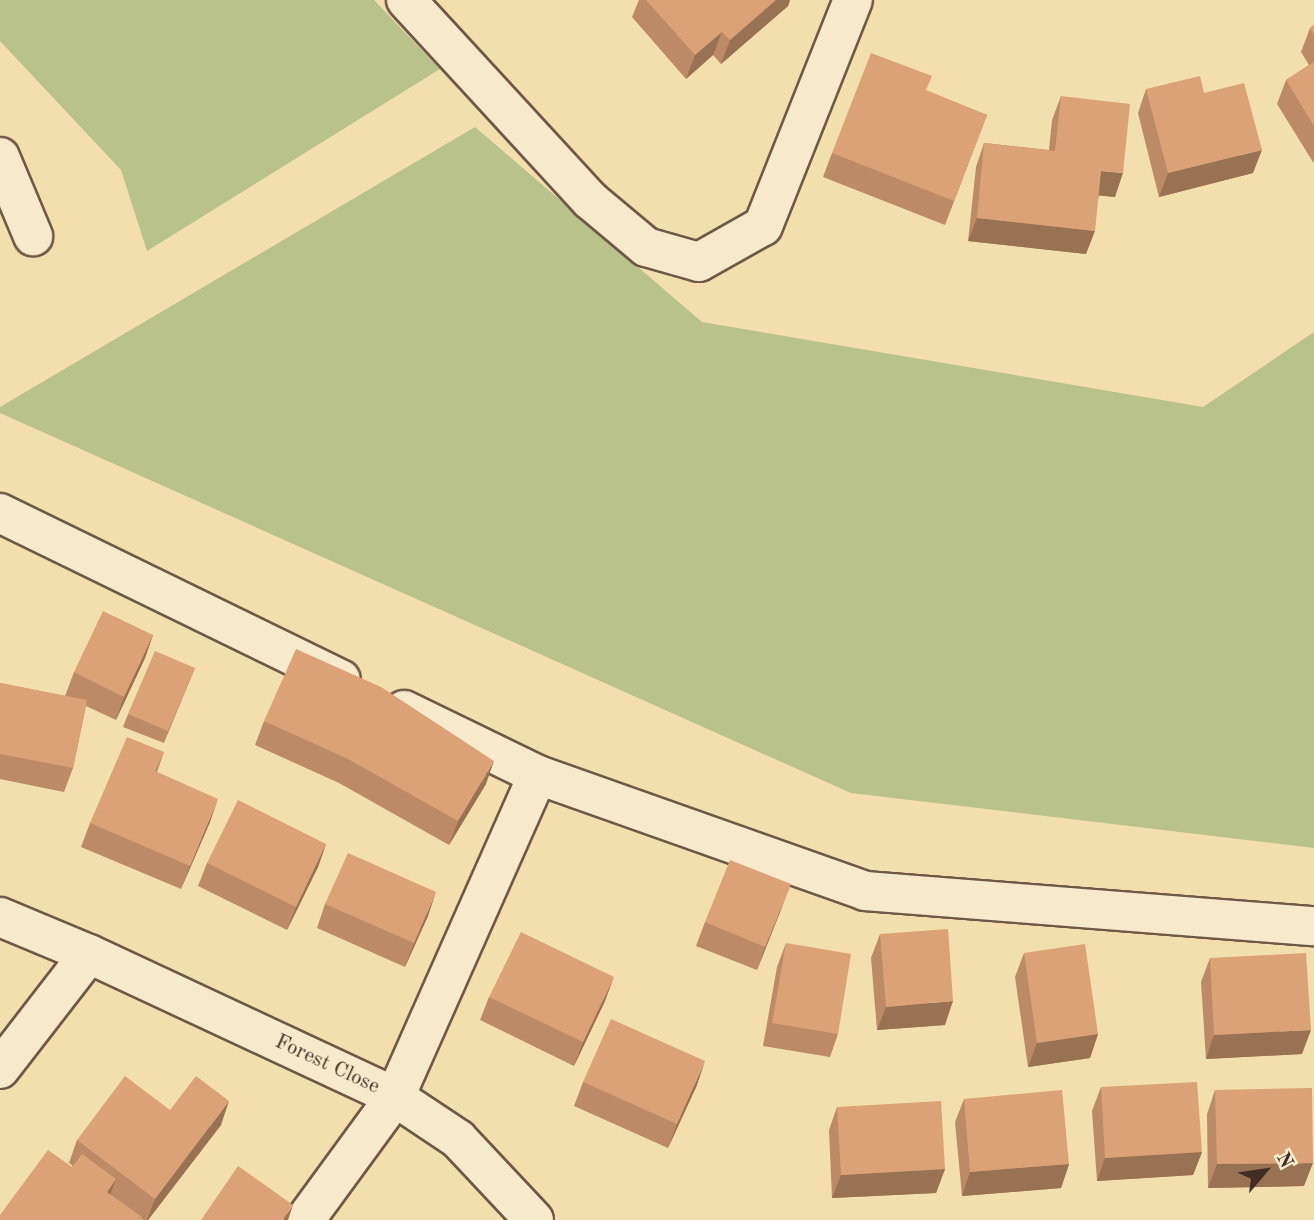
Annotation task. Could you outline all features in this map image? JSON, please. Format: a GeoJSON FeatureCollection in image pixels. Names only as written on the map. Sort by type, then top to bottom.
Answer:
{"type":"FeatureCollection","features":[{"type":"Feature","properties":{"kind":"street"},"geometry":{"type":"LineString","coordinates":[[406,0],[590,200],[646,247],[699,262],[764,226],[853,0]]}},
{"type":"Feature","properties":{"kind":"street"},"geometry":{"type":"LineString","coordinates":[[0,158],[33,236]]}},
{"type":"Feature","properties":{"kind":"street"},"geometry":{"type":"LineString","coordinates":[[0,513],[538,775],[864,891],[1314,926]]}},
{"type":"Feature","properties":{"kind":"street"},"geometry":{"type":"LineString","coordinates":[[304,1220],[395,1097],[538,775]]}},
{"type":"Feature","properties":{"kind":"street","name":"Forest Close"},"geometry":{"type":"LineString","coordinates":[[0,917],[89,954],[395,1097],[458,1139],[534,1220]]}},
{"type":"Feature","properties":{"kind":"street"},"geometry":{"type":"LineString","coordinates":[[0,1069],[89,954]]}},
{"type":"Feature","properties":{"kind":"green space"},"geometry":{"type":"Polygon","coordinates":[[[0,0],[374,0],[440,69],[147,251],[121,170],[0,41],[0,0]]]}},
{"type":"Feature","properties":{"kind":"green space"},"geometry":{"type":"Polygon","coordinates":[[[475,127],[702,322],[1203,407],[1314,332],[1314,848],[851,793],[0,413],[0,407],[475,127]]]}},
{"type":"Feature","properties":{"kind":"building"},"geometry":{"type":"Polygon","coordinates":[[[646,0],[776,0],[730,40],[722,32],[695,55],[646,0]]]}},
{"type":"Feature","properties":{"kind":"building"},"geometry":{"type":"Polygon","coordinates":[[[871,53],[932,76],[926,90],[987,115],[954,201],[832,153],[871,53]]]}},
{"type":"Feature","properties":{"kind":"building"},"geometry":{"type":"Polygon","coordinates":[[[1314,62],[1314,126],[1286,80],[1314,62]]]}},
{"type":"Feature","properties":{"kind":"building"},"geometry":{"type":"Polygon","coordinates":[[[1200,76],[1204,93],[1244,83],[1262,150],[1168,173],[1146,89],[1200,76]]]}},
{"type":"Feature","properties":{"kind":"building"},"geometry":{"type":"Polygon","coordinates":[[[1061,96],[1130,104],[1123,173],[1101,171],[1095,231],[977,218],[984,143],[1055,151],[1061,96]]]}},
{"type":"Feature","properties":{"kind":"building"},"geometry":{"type":"Polygon","coordinates":[[[103,611],[153,635],[124,697],[74,672],[103,611]]]}},
{"type":"Feature","properties":{"kind":"building"},"geometry":{"type":"Polygon","coordinates":[[[296,649],[381,687],[494,761],[458,821],[348,759],[264,721],[296,649]]]}},
{"type":"Feature","properties":{"kind":"building"},"geometry":{"type":"Polygon","coordinates":[[[155,651],[195,668],[168,731],[128,714],[155,651]]]}},
{"type":"Feature","properties":{"kind":"building"},"geometry":{"type":"Polygon","coordinates":[[[0,683],[87,700],[73,768],[0,754],[0,683]]]}},
{"type":"Feature","properties":{"kind":"building"},"geometry":{"type":"Polygon","coordinates":[[[127,737],[164,752],[155,771],[218,799],[190,866],[90,823],[127,737]]]}},
{"type":"Feature","properties":{"kind":"building"},"geometry":{"type":"Polygon","coordinates":[[[238,800],[326,844],[296,907],[207,863],[238,800]]]}},
{"type":"Feature","properties":{"kind":"building"},"geometry":{"type":"Polygon","coordinates":[[[348,853],[436,892],[414,943],[325,904],[348,853]]]}},
{"type":"Feature","properties":{"kind":"building"},"geometry":{"type":"Polygon","coordinates":[[[730,860],[791,884],[765,947],[705,922],[730,860]]]}},
{"type":"Feature","properties":{"kind":"building"},"geometry":{"type":"Polygon","coordinates":[[[948,929],[953,1001],[886,1007],[880,934],[948,929]]]}},
{"type":"Feature","properties":{"kind":"building"},"geometry":{"type":"Polygon","coordinates":[[[521,932],[614,977],[583,1042],[489,997],[521,932]]]}},
{"type":"Feature","properties":{"kind":"building"},"geometry":{"type":"Polygon","coordinates":[[[786,943],[851,954],[838,1034],[772,1023],[786,943]]]}},
{"type":"Feature","properties":{"kind":"building"},"geometry":{"type":"Polygon","coordinates":[[[1085,944],[1098,1034],[1037,1043],[1024,953],[1085,944]]]}},
{"type":"Feature","properties":{"kind":"building"},"geometry":{"type":"Polygon","coordinates":[[[1306,953],[1311,1030],[1214,1035],[1210,958],[1306,953]]]}},
{"type":"Feature","properties":{"kind":"building"},"geometry":{"type":"Polygon","coordinates":[[[611,1019],[705,1061],[677,1124],[583,1082],[611,1019]]]}},
{"type":"Feature","properties":{"kind":"building"},"geometry":{"type":"Polygon","coordinates":[[[125,1076],[170,1110],[196,1076],[229,1101],[155,1199],[77,1140],[125,1076]]]}},
{"type":"Feature","properties":{"kind":"building"},"geometry":{"type":"Polygon","coordinates":[[[1197,1082],[1202,1152],[1105,1158],[1101,1087],[1197,1082]]]}},
{"type":"Feature","properties":{"kind":"building"},"geometry":{"type":"Polygon","coordinates":[[[1312,1088],[1313,1163],[1217,1164],[1215,1090],[1312,1088]]]}},
{"type":"Feature","properties":{"kind":"building"},"geometry":{"type":"Polygon","coordinates":[[[1062,1090],[1069,1164],[970,1172],[964,1099],[1062,1090]]]}},
{"type":"Feature","properties":{"kind":"building"},"geometry":{"type":"Polygon","coordinates":[[[941,1101],[945,1169],[841,1175],[837,1107],[941,1101]]]}},
{"type":"Feature","properties":{"kind":"building"},"geometry":{"type":"Polygon","coordinates":[[[48,1150],[72,1167],[82,1154],[116,1179],[107,1192],[142,1217],[139,1220],[0,1220],[0,1215],[48,1150]]]}},
{"type":"Feature","properties":{"kind":"building"},"geometry":{"type":"Polygon","coordinates":[[[238,1166],[293,1205],[283,1220],[201,1220],[238,1166]]]}}]}
